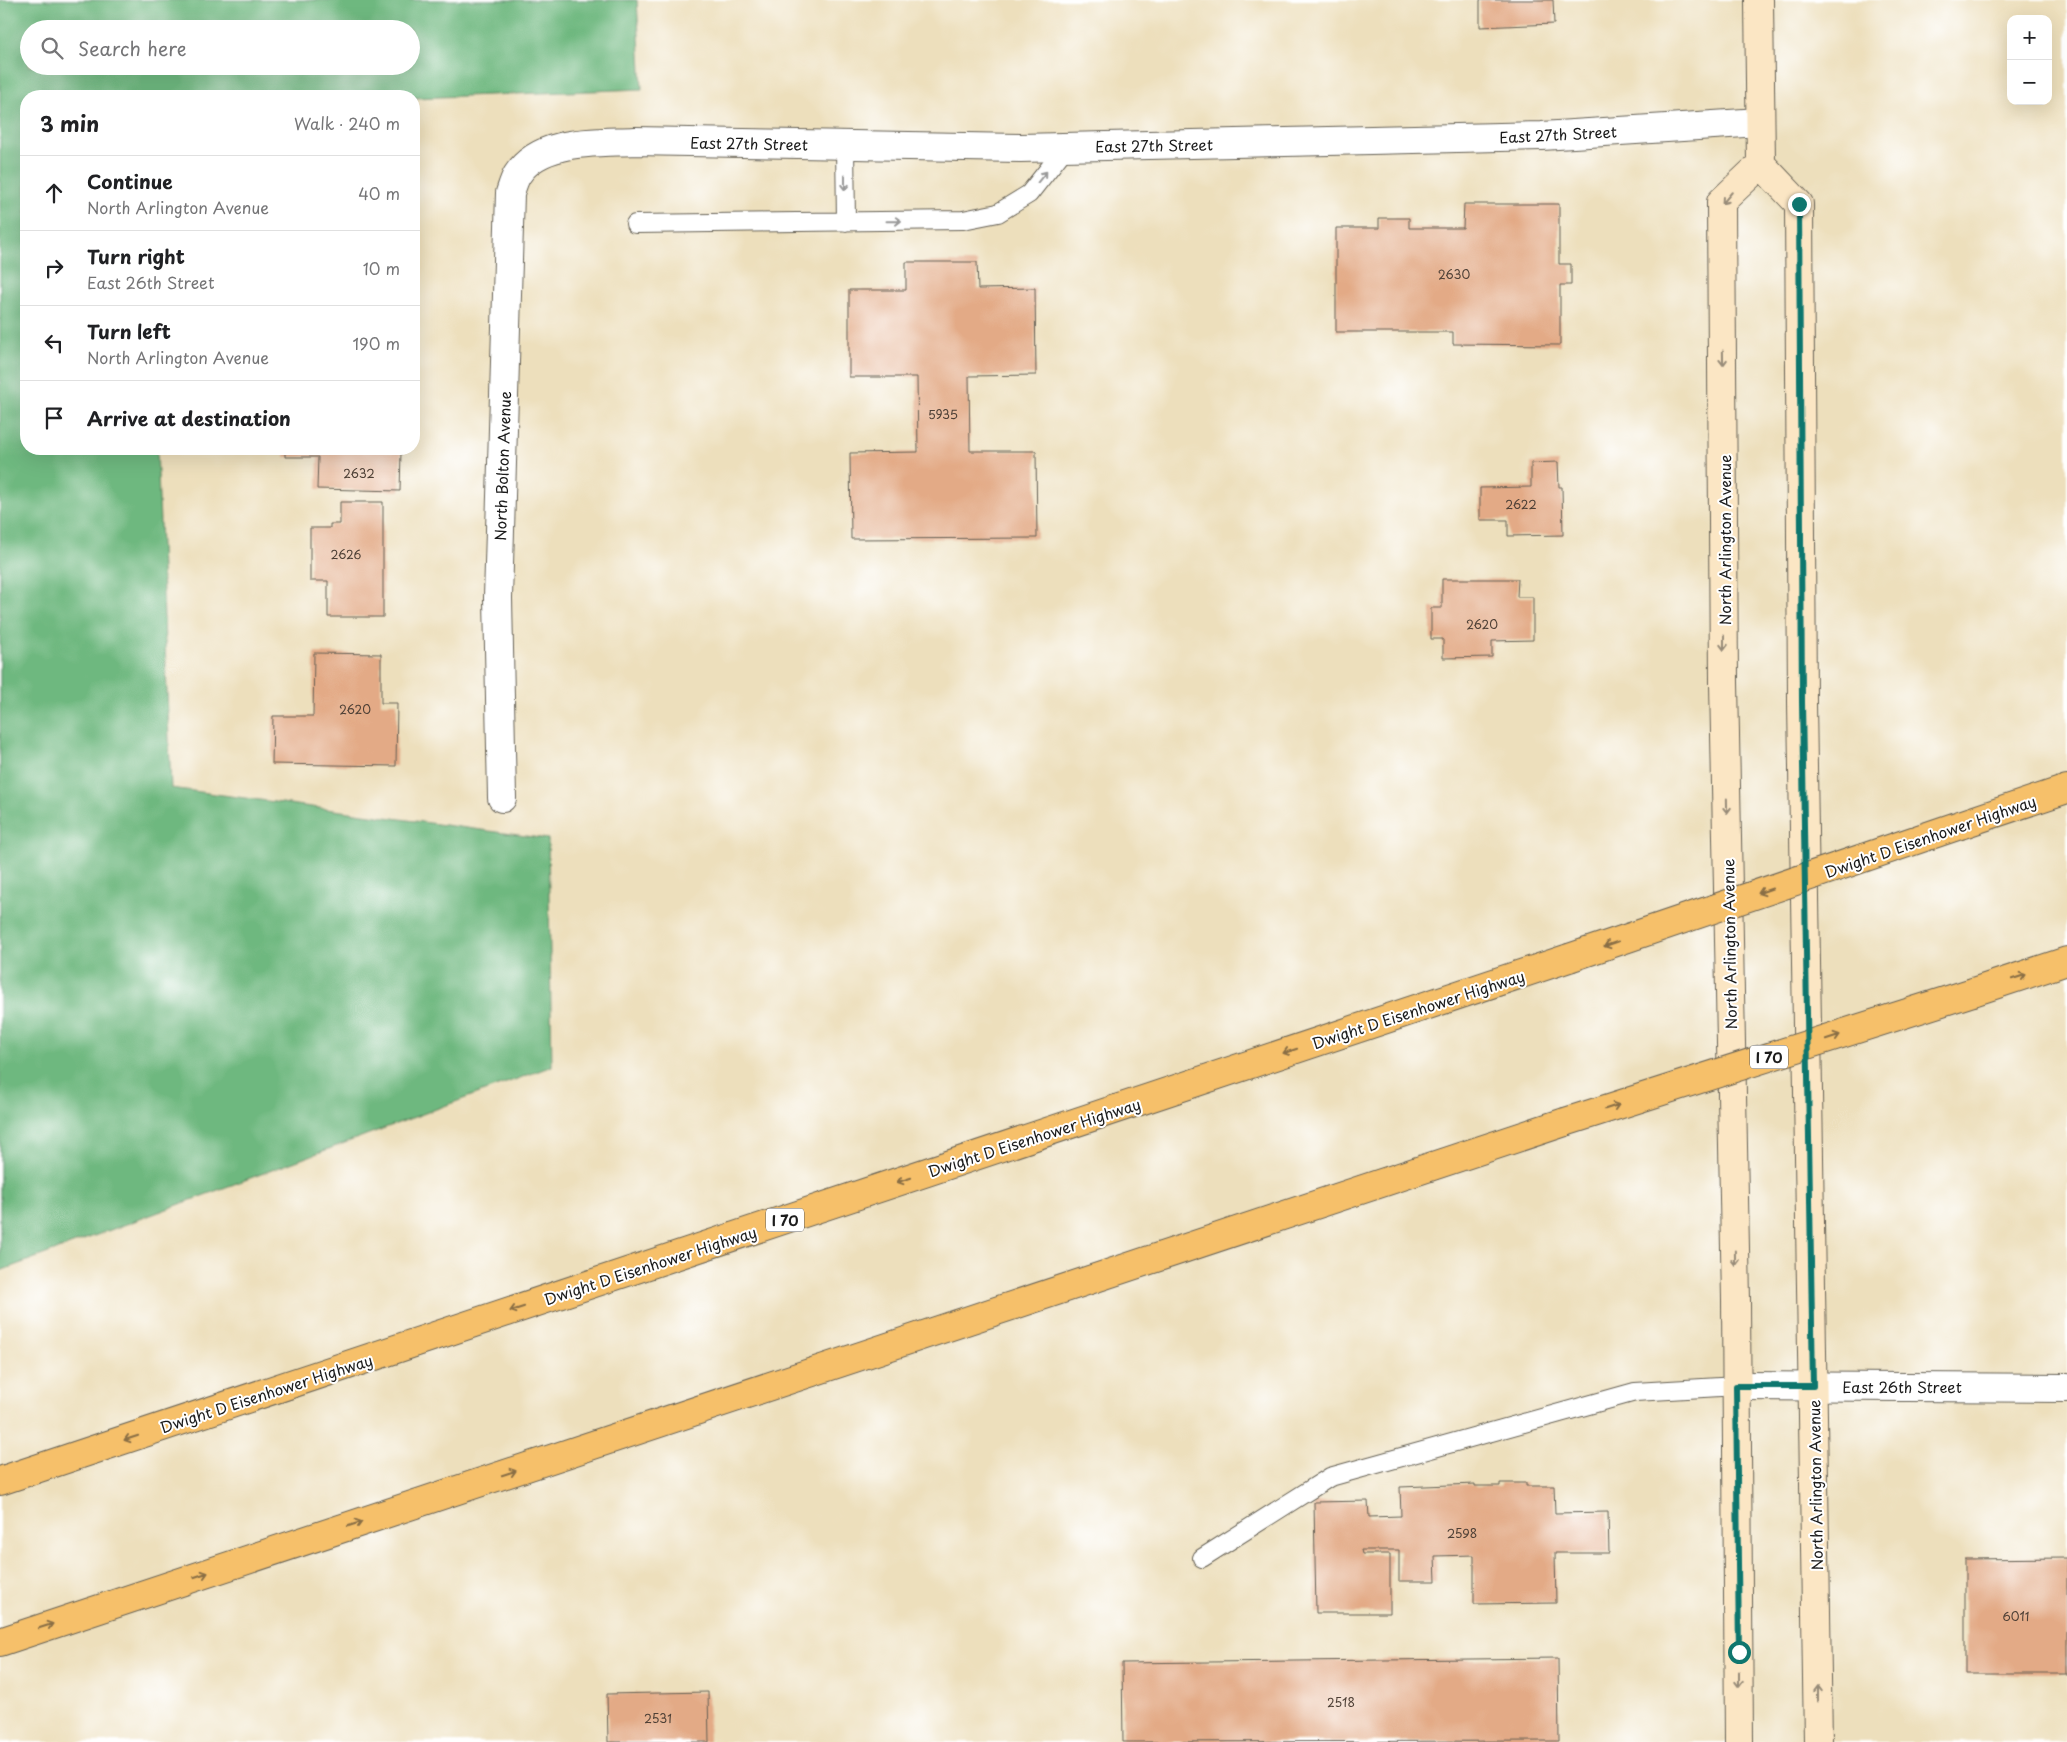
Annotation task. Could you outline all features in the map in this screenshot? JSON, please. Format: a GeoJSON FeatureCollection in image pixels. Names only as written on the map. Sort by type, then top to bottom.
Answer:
{"type":"FeatureCollection","features":[{"type":"Feature","properties":{"kind":"highway","name":"Dwight D Eisenhower Highway"},"geometry":{"type":"LineString","coordinates":[[0,1481],[1569,958],[2067,789]]}},
{"type":"Feature","properties":{"kind":"highway","name":"I 70"},"geometry":{"type":"LineString","coordinates":[[0,1642],[1565,1122],[2067,961]]}},
{"type":"Feature","properties":{"kind":"main road"},"geometry":{"type":"LineString","coordinates":[[1759,0],[1760,164]]}},
{"type":"Feature","properties":{"kind":"main road","name":"North Arlington Avenue"},"geometry":{"type":"LineString","coordinates":[[1740,1742],[1724,683],[1721,202],[1760,164],[1799,204],[1802,702],[1818,1742]]}},
{"type":"Feature","properties":{"kind":"street","name":"East 27th Street"},"geometry":{"type":"LineString","coordinates":[[547,150],[593,143],[635,141],[1020,148],[1066,147],[1542,136],[1760,122]]}},
{"type":"Feature","properties":{"kind":"street","name":"North Bolton Avenue"},"geometry":{"type":"LineString","coordinates":[[502,798],[498,598],[510,193],[517,175],[531,160],[547,150]]}},
{"type":"Feature","properties":{"kind":"street","name":"East 26th Street"},"geometry":{"type":"LineString","coordinates":[[1736,1386],[2067,1388]]}},
{"type":"Feature","properties":{"kind":"lane"},"geometry":{"type":"LineString","coordinates":[[845,145],[846,222]]}},
{"type":"Feature","properties":{"kind":"lane"},"geometry":{"type":"LineString","coordinates":[[635,224],[963,220],[998,213],[1028,194],[1066,147]]}},
{"type":"Feature","properties":{"kind":"lane"},"geometry":{"type":"LineString","coordinates":[[1202,1558],[1330,1477],[1635,1392],[1736,1386]]}},
{"type":"Feature","properties":{"kind":"green space"},"geometry":{"type":"Polygon","coordinates":[[[0,0],[637,0],[642,89],[420,98],[420,90],[20,90],[20,455],[157,455],[171,788],[548,839],[552,1066],[0,1271],[0,0]]]}},
{"type":"Feature","properties":{"kind":"building"},"geometry":{"type":"Polygon","coordinates":[[[1480,0],[1553,0],[1554,24],[1480,27],[1480,0]]]}},
{"type":"Feature","properties":{"kind":"building"},"geometry":{"type":"Polygon","coordinates":[[[1464,204],[1559,204],[1559,264],[1571,264],[1571,285],[1560,285],[1560,345],[1453,344],[1453,332],[1336,332],[1336,228],[1379,228],[1379,218],[1409,218],[1409,228],[1463,228],[1464,204]]]}},
{"type":"Feature","properties":{"kind":"building"},"geometry":{"type":"Polygon","coordinates":[[[906,262],[977,262],[978,289],[1035,288],[1036,375],[969,376],[970,451],[1036,451],[1037,538],[851,539],[850,453],[918,452],[917,377],[849,377],[849,290],[906,290],[906,262]]]}},
{"type":"Feature","properties":{"kind":"building"},"geometry":{"type":"Polygon","coordinates":[[[285,455],[401,455],[400,491],[317,489],[318,457],[285,457],[285,455]]]}},
{"type":"Feature","properties":{"kind":"building"},"geometry":{"type":"Polygon","coordinates":[[[1558,462],[1559,487],[1562,487],[1563,535],[1508,536],[1508,520],[1480,520],[1480,488],[1531,487],[1531,463],[1558,462]]]}},
{"type":"Feature","properties":{"kind":"building"},"geometry":{"type":"Polygon","coordinates":[[[340,502],[383,502],[383,617],[328,617],[328,581],[310,581],[310,528],[330,528],[330,524],[340,524],[340,502]]]}},
{"type":"Feature","properties":{"kind":"building"},"geometry":{"type":"Polygon","coordinates":[[[1442,579],[1518,579],[1517,597],[1533,597],[1533,640],[1492,641],[1492,657],[1443,658],[1443,639],[1431,639],[1431,608],[1442,608],[1442,579]]]}},
{"type":"Feature","properties":{"kind":"building"},"geometry":{"type":"Polygon","coordinates":[[[314,653],[381,654],[381,703],[397,703],[396,766],[272,764],[273,716],[313,716],[314,653]]]}},
{"type":"Feature","properties":{"kind":"building"},"geometry":{"type":"Polygon","coordinates":[[[1500,1483],[1526,1483],[1526,1486],[1554,1486],[1555,1513],[1608,1512],[1609,1553],[1555,1553],[1556,1603],[1474,1604],[1474,1555],[1435,1556],[1436,1581],[1399,1581],[1399,1550],[1361,1550],[1362,1554],[1390,1554],[1390,1613],[1316,1613],[1314,1502],[1368,1501],[1369,1517],[1401,1516],[1400,1487],[1475,1484],[1475,1486],[1500,1486],[1500,1483]]]}},
{"type":"Feature","properties":{"kind":"building"},"geometry":{"type":"Polygon","coordinates":[[[2067,1558],[2067,1674],[1965,1674],[1965,1559],[2067,1558]]]}},
{"type":"Feature","properties":{"kind":"building"},"geometry":{"type":"Polygon","coordinates":[[[1558,1658],[1559,1741],[1123,1742],[1122,1663],[1558,1658]]]}},
{"type":"Feature","properties":{"kind":"building"},"geometry":{"type":"Polygon","coordinates":[[[708,1692],[709,1742],[608,1742],[607,1694],[708,1692]]]}},
{"type":"Feature","properties":{"kind":"route"},"geometry":{"type":"LineString","coordinates":[[1739,1652],[1736,1386],[1813,1386],[1802,702],[1799,204]]}}]}
